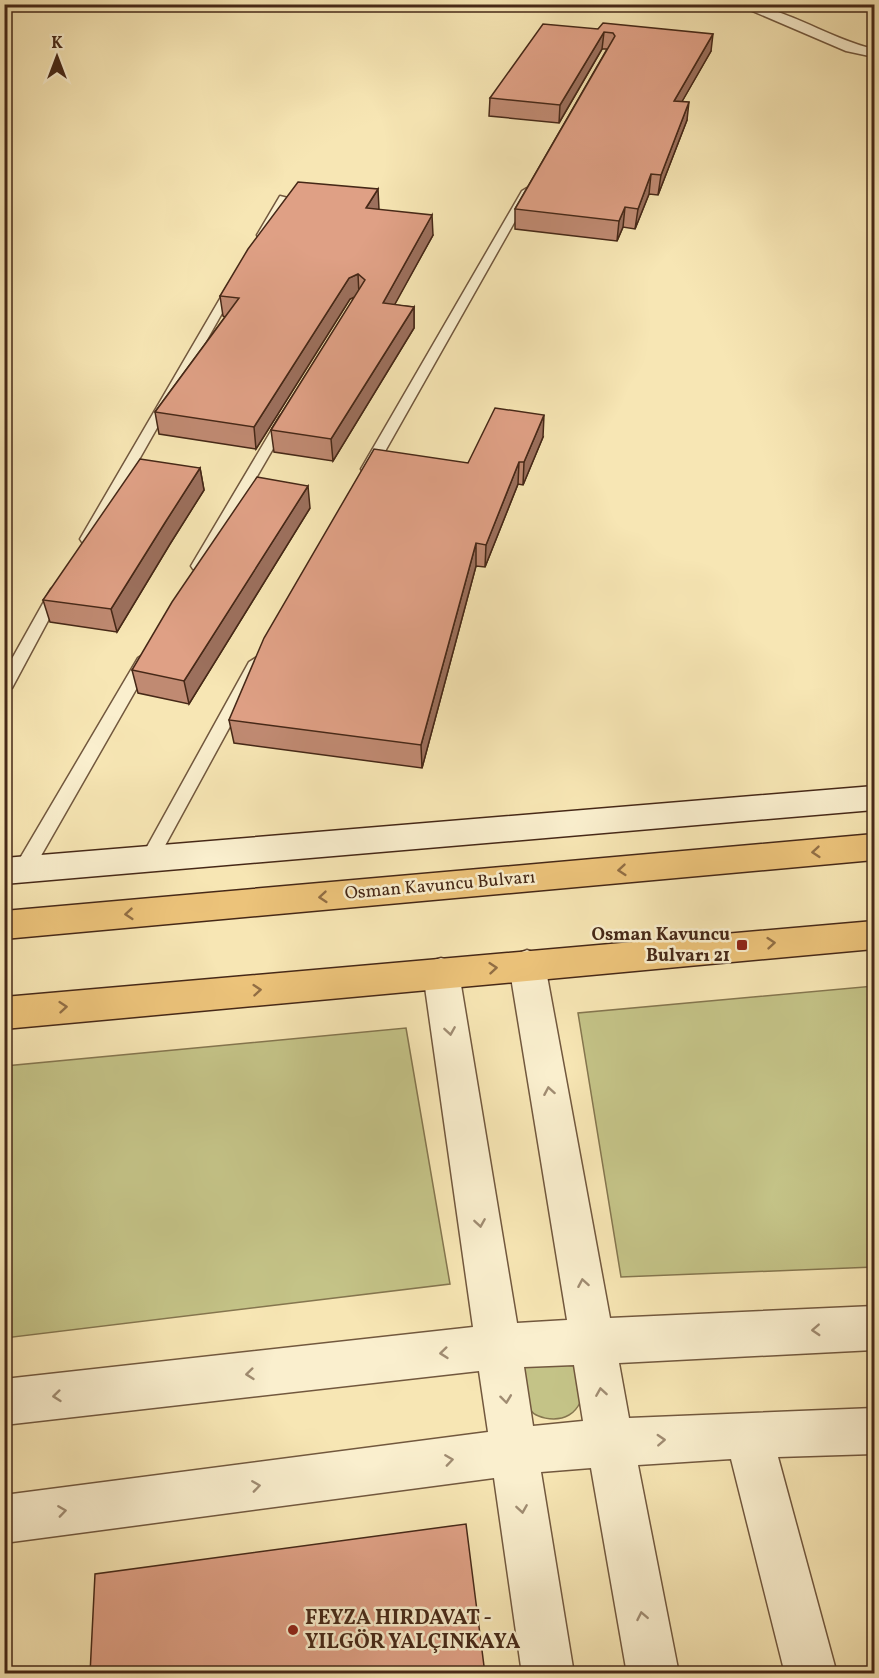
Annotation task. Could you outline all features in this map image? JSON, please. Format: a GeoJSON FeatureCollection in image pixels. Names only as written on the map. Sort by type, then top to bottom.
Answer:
{"type":"FeatureCollection","features":[{"type":"Feature","properties":{"kind":"highway","name":"Osman Kavuncu Bulvarı"},"geometry":{"type":"LineString","coordinates":[[4,925],[874,847]]}},
{"type":"Feature","properties":{"kind":"highway"},"geometry":{"type":"LineString","coordinates":[[4,1013],[874,935]]}},
{"type":"Feature","properties":{"kind":"street"},"geometry":{"type":"LineString","coordinates":[[742,4],[852,48],[874,53]]}},
{"type":"Feature","properties":{"kind":"street"},"geometry":{"type":"LineString","coordinates":[[14,870],[874,798]]}},
{"type":"Feature","properties":{"kind":"street"},"geometry":{"type":"LineString","coordinates":[[526,965],[593,1340],[609,1443],[653,1674]]}},
{"type":"Feature","properties":{"kind":"street"},"geometry":{"type":"LineString","coordinates":[[441,973],[500,1346],[512,1452],[548,1674]]}},
{"type":"Feature","properties":{"kind":"street"},"geometry":{"type":"LineString","coordinates":[[4,1402],[500,1346],[874,1328]]}},
{"type":"Feature","properties":{"kind":"street"},"geometry":{"type":"LineString","coordinates":[[4,1519],[512,1452],[609,1443],[874,1431]]}},
{"type":"Feature","properties":{"kind":"street"},"geometry":{"type":"LineString","coordinates":[[748,1435],[811,1674]]}},
{"type":"Feature","properties":{"kind":"lane"},"geometry":{"type":"LineString","coordinates":[[362,478],[536,177]]}},
{"type":"Feature","properties":{"kind":"lane"},"geometry":{"type":"LineString","coordinates":[[254,249],[283,198]]}},
{"type":"Feature","properties":{"kind":"lane"},"geometry":{"type":"LineString","coordinates":[[82,548],[242,270]]}},
{"type":"Feature","properties":{"kind":"lane"},"geometry":{"type":"LineString","coordinates":[[191,580],[291,408]]}},
{"type":"Feature","properties":{"kind":"lane"},"geometry":{"type":"LineString","coordinates":[[4,688],[64,579]]}},
{"type":"Feature","properties":{"kind":"lane"},"geometry":{"type":"LineString","coordinates":[[14,870],[156,641]]}},
{"type":"Feature","properties":{"kind":"lane"},"geometry":{"type":"LineString","coordinates":[[148,859],[267,645]]}},
{"type":"Feature","properties":{"kind":"shaded area"},"geometry":{"type":"Polygon","coordinates":[[[874,986],[874,1267],[621,1277],[578,1013],[874,986]]]}},
{"type":"Feature","properties":{"kind":"shaded area"},"geometry":{"type":"Polygon","coordinates":[[[406,1028],[450,1284],[5,1338],[5,1066],[406,1028]]]}},
{"type":"Feature","properties":{"kind":"shaded area"},"geometry":{"type":"Polygon","coordinates":[[[575,1360],[581,1401],[576,1409],[569,1415],[552,1419],[534,1413],[527,1404],[522,1367],[575,1360]]]}},
{"type":"Feature","properties":{"kind":"building"},"geometry":{"type":"Polygon","coordinates":[[[603,23],[713,34],[674,101],[689,102],[661,175],[651,174],[638,209],[625,207],[619,221],[515,209],[615,36],[613,33],[604,32],[560,105],[490,98],[543,24],[598,29],[603,23]]]}},
{"type":"Feature","properties":{"kind":"building"},"geometry":{"type":"Polygon","coordinates":[[[298,182],[378,189],[366,208],[432,215],[383,303],[414,307],[331,439],[271,430],[365,280],[358,274],[349,278],[254,427],[155,412],[239,298],[220,296],[248,249],[298,182]]]}},
{"type":"Feature","properties":{"kind":"building"},"geometry":{"type":"Polygon","coordinates":[[[495,408],[544,415],[524,462],[519,462],[486,545],[476,543],[421,745],[229,720],[264,638],[374,449],[468,463],[495,408]]]}},
{"type":"Feature","properties":{"kind":"building"},"geometry":{"type":"Polygon","coordinates":[[[140,459],[200,468],[111,609],[43,600],[140,459]]]}},
{"type":"Feature","properties":{"kind":"building"},"geometry":{"type":"Polygon","coordinates":[[[257,477],[308,486],[184,681],[132,670],[172,602],[257,477]]]}},
{"type":"Feature","properties":{"kind":"building"},"geometry":{"type":"Polygon","coordinates":[[[466,1524],[485,1674],[90,1674],[95,1574],[466,1524]]]}},
{"type":"Feature","properties":{"kind":"place","name":"Osman Kavuncu Bulvarı 21"},"geometry":{"type":"Point","coordinates":[742,945]}},
{"type":"Feature","properties":{"kind":"place","name":"FEYZA HIRDAVAT - YILGÖR YALÇINKAYA"},"geometry":{"type":"Point","coordinates":[293,1630]}}]}
